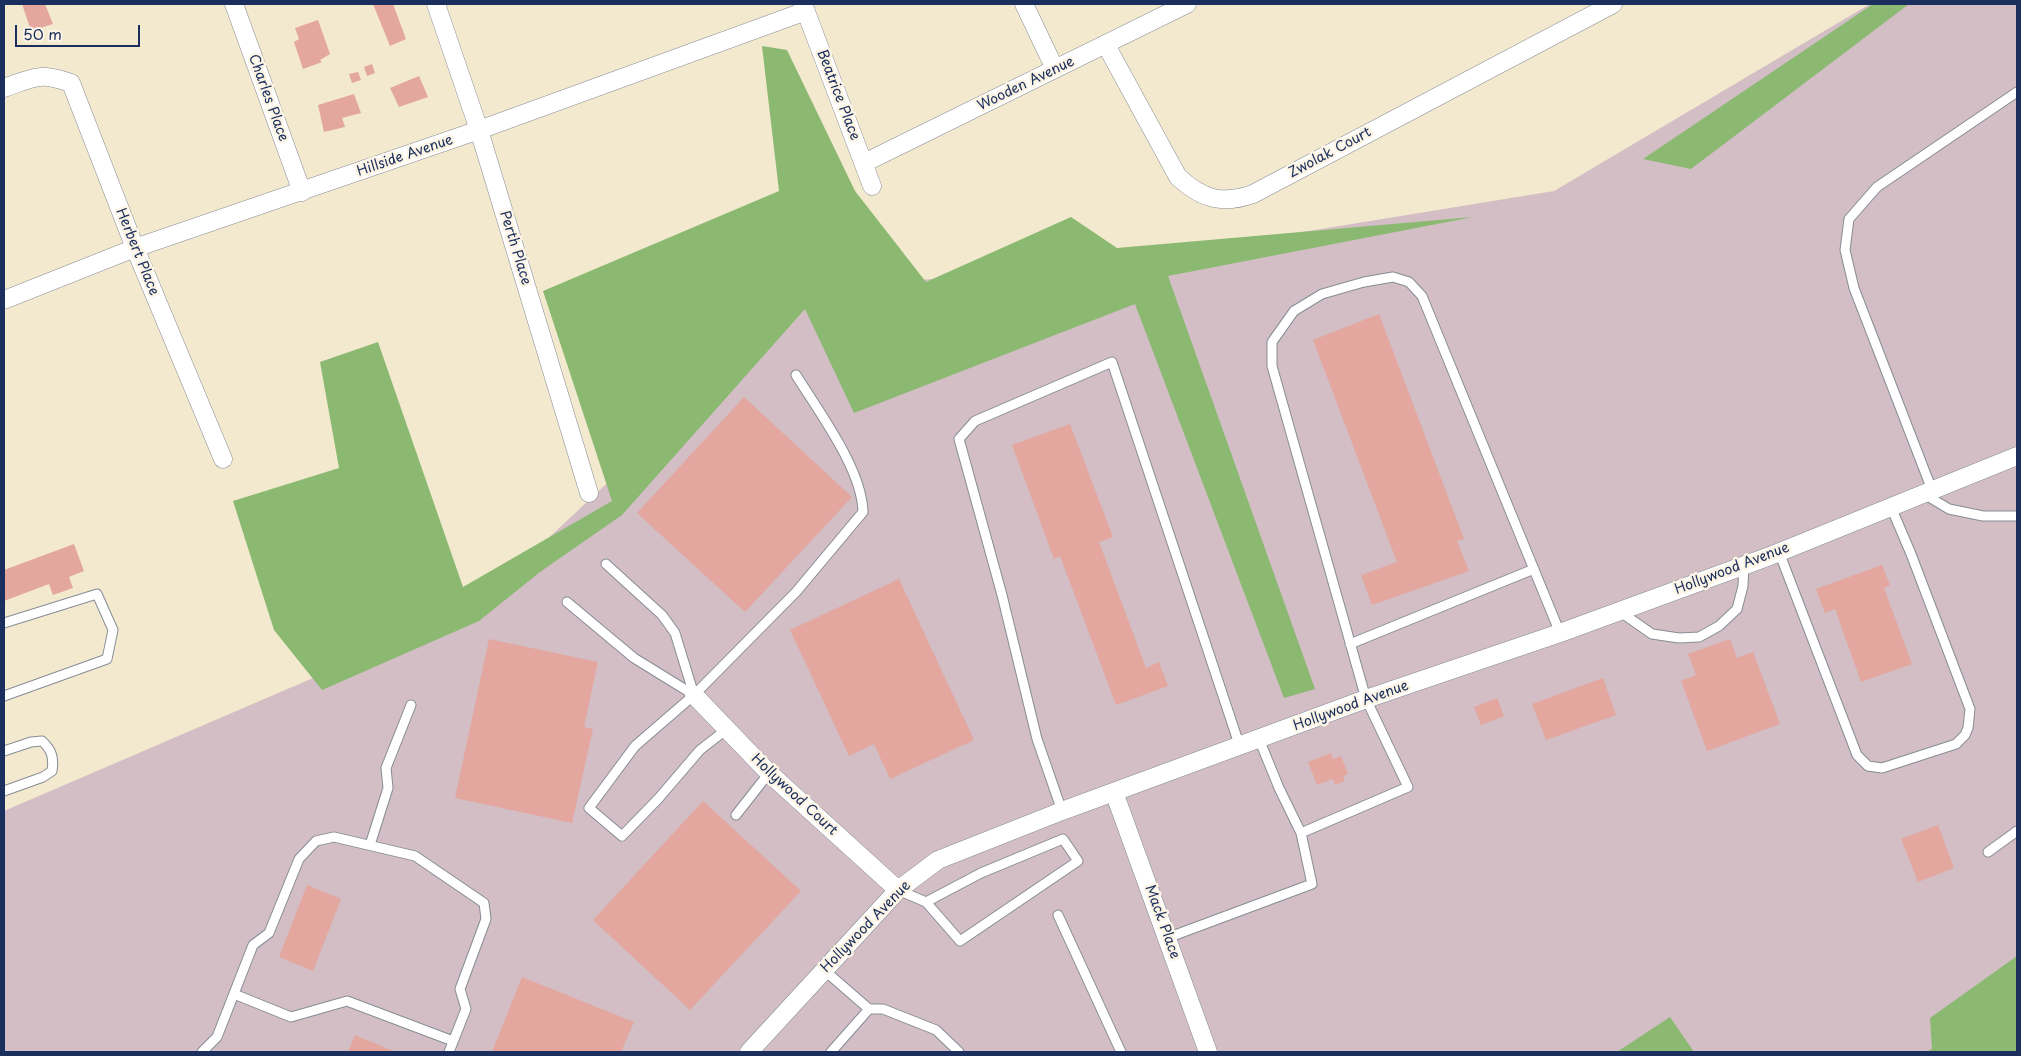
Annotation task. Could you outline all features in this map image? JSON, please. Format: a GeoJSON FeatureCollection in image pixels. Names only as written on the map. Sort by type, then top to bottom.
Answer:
{"type":"FeatureCollection","features":[{"type":"Feature","properties":{"kind":"street","name":"Charles Place"},"geometry":{"type":"LineString","coordinates":[[234,4],[302,192]]}},
{"type":"Feature","properties":{"kind":"street","name":"Perth Place"},"geometry":{"type":"LineString","coordinates":[[436,4],[479,130],[589,494]]}},
{"type":"Feature","properties":{"kind":"street"},"geometry":{"type":"LineString","coordinates":[[1024,4],[1055,69]]}},
{"type":"Feature","properties":{"kind":"street","name":"Wooden Avenue"},"geometry":{"type":"LineString","coordinates":[[864,163],[1187,4]]}},
{"type":"Feature","properties":{"kind":"street","name":"Zwolak Court"},"geometry":{"type":"LineString","coordinates":[[1106,45],[1178,177],[1192,190],[1210,198],[1229,200],[1253,194],[1613,4]]}},
{"type":"Feature","properties":{"kind":"street","name":"Hillside Avenue"},"geometry":{"type":"LineString","coordinates":[[4,300],[135,248],[479,130],[805,8]]}},
{"type":"Feature","properties":{"kind":"street","name":"Beatrice Place"},"geometry":{"type":"LineString","coordinates":[[805,8],[872,186]]}},
{"type":"Feature","properties":{"kind":"street","name":"Herbert Place"},"geometry":{"type":"LineString","coordinates":[[4,88],[30,78],[51,76],[72,83],[135,248],[223,459]]}},
{"type":"Feature","properties":{"kind":"street","name":"Hollywood Avenue"},"geometry":{"type":"LineString","coordinates":[[749,1052],[898,890],[938,860],[1062,811],[1366,699],[1560,633],[1779,552],[2017,456]]}},
{"type":"Feature","properties":{"kind":"street","name":"Hollywood Court"},"geometry":{"type":"LineString","coordinates":[[694,695],[769,773],[898,890]]}},
{"type":"Feature","properties":{"kind":"street","name":"Mack Place"},"geometry":{"type":"LineString","coordinates":[[1114,792],[1208,1052]]}},
{"type":"Feature","properties":{"kind":"lane"},"geometry":{"type":"LineString","coordinates":[[2017,92],[1877,187],[1849,219],[1845,250],[1854,288],[1928,492],[1950,509],[1983,516],[2017,516]]}},
{"type":"Feature","properties":{"kind":"lane"},"geometry":{"type":"LineString","coordinates":[[1301,834],[1408,787],[1366,699],[1272,366],[1272,342],[1294,311],[1322,294],[1364,282],[1393,277],[1409,282],[1422,296],[1560,633]]}},
{"type":"Feature","properties":{"kind":"lane"},"geometry":{"type":"LineString","coordinates":[[1062,811],[1037,739],[1002,595],[958,439],[975,421],[1112,362],[1240,746]]}},
{"type":"Feature","properties":{"kind":"lane"},"geometry":{"type":"LineString","coordinates":[[727,729],[700,750],[658,800],[622,836],[588,808],[635,746],[694,695],[796,592],[863,512],[862,499],[849,463],[796,375]]}},
{"type":"Feature","properties":{"kind":"lane"},"geometry":{"type":"LineString","coordinates":[[1779,552],[1857,755],[1868,766],[1882,768],[1956,744],[1965,735],[1968,728],[1970,709],[1911,554],[1890,507]]}},
{"type":"Feature","properties":{"kind":"lane"},"geometry":{"type":"LineString","coordinates":[[606,564],[662,615],[675,633],[694,695]]}},
{"type":"Feature","properties":{"kind":"lane"},"geometry":{"type":"LineString","coordinates":[[1618,611],[1652,634],[1679,638],[1699,637],[1718,626],[1737,609],[1743,586],[1744,565]]}},
{"type":"Feature","properties":{"kind":"lane"},"geometry":{"type":"LineString","coordinates":[[1350,644],[1534,569]]}},
{"type":"Feature","properties":{"kind":"lane"},"geometry":{"type":"LineString","coordinates":[[4,622],[97,594],[113,630],[108,659],[4,696]]}},
{"type":"Feature","properties":{"kind":"lane"},"geometry":{"type":"LineString","coordinates":[[567,602],[634,658],[694,695]]}},
{"type":"Feature","properties":{"kind":"lane"},"geometry":{"type":"LineString","coordinates":[[370,845],[388,788],[386,768],[411,705]]}},
{"type":"Feature","properties":{"kind":"lane"},"geometry":{"type":"LineString","coordinates":[[1167,938],[1312,884],[1301,834],[1279,788],[1259,739]]}},
{"type":"Feature","properties":{"kind":"lane"},"geometry":{"type":"LineString","coordinates":[[4,751],[31,742],[42,741],[50,748],[54,762],[52,771],[43,777],[4,791]]}},
{"type":"Feature","properties":{"kind":"lane"},"geometry":{"type":"LineString","coordinates":[[736,815],[769,773]]}},
{"type":"Feature","properties":{"kind":"lane"},"geometry":{"type":"LineString","coordinates":[[1988,852],[2017,831]]}},
{"type":"Feature","properties":{"kind":"lane"},"geometry":{"type":"LineString","coordinates":[[202,1052],[217,1037],[253,945],[269,933],[299,859],[316,841],[334,837],[415,856],[484,903],[486,919],[460,989],[466,1009],[449,1052]]}},
{"type":"Feature","properties":{"kind":"lane"},"geometry":{"type":"LineString","coordinates":[[898,890],[926,902],[960,940],[1078,861],[1064,839],[981,872],[926,902]]}},
{"type":"Feature","properties":{"kind":"lane"},"geometry":{"type":"LineString","coordinates":[[1058,915],[1121,1052]]}},
{"type":"Feature","properties":{"kind":"lane"},"geometry":{"type":"LineString","coordinates":[[824,970],[869,1008],[883,1010],[936,1030],[959,1052]]}},
{"type":"Feature","properties":{"kind":"lane"},"geometry":{"type":"LineString","coordinates":[[234,994],[291,1017],[347,1001],[453,1041]]}},
{"type":"Feature","properties":{"kind":"lane"},"geometry":{"type":"LineString","coordinates":[[831,1052],[869,1008]]}},
{"type":"Feature","properties":{"kind":"shaded area"},"geometry":{"type":"Polygon","coordinates":[[[1870,4],[2017,4],[2017,1052],[4,1052],[4,811],[378,650],[480,602],[817,287],[1076,269],[1554,191],[1870,4]]]}},
{"type":"Feature","properties":{"kind":"green space"},"geometry":{"type":"Polygon","coordinates":[[[1873,4],[1909,4],[1691,169],[1643,159],[1873,4]]]}},
{"type":"Feature","properties":{"kind":"green space"},"geometry":{"type":"Polygon","coordinates":[[[762,46],[787,50],[855,191],[926,282],[1071,217],[1117,248],[1473,217],[1168,276],[1315,689],[1284,698],[1135,304],[854,413],[805,309],[622,515],[540,572],[479,621],[322,690],[274,630],[233,501],[339,468],[320,362],[378,342],[463,587],[612,501],[543,291],[779,191],[762,46]]]}},
{"type":"Feature","properties":{"kind":"green space"},"geometry":{"type":"Polygon","coordinates":[[[2017,956],[2017,1052],[1926,1052],[1932,1049],[1930,1018],[2017,956]]]}},
{"type":"Feature","properties":{"kind":"green space"},"geometry":{"type":"Polygon","coordinates":[[[1670,1017],[1694,1052],[1617,1052],[1670,1017]]]}},
{"type":"Feature","properties":{"kind":"building"},"geometry":{"type":"Polygon","coordinates":[[[22,4],[45,4],[53,24],[31,31],[22,4]]]}},
{"type":"Feature","properties":{"kind":"building"},"geometry":{"type":"Polygon","coordinates":[[[373,4],[393,4],[406,39],[390,46],[373,4]]]}},
{"type":"Feature","properties":{"kind":"building"},"geometry":{"type":"Polygon","coordinates":[[[318,20],[330,54],[320,60],[322,62],[303,69],[294,42],[299,39],[295,28],[318,20]]]}},
{"type":"Feature","properties":{"kind":"building"},"geometry":{"type":"Polygon","coordinates":[[[372,64],[375,73],[367,76],[364,67],[372,64]]]}},
{"type":"Feature","properties":{"kind":"building"},"geometry":{"type":"Polygon","coordinates":[[[358,72],[361,80],[352,83],[349,74],[358,72]]]}},
{"type":"Feature","properties":{"kind":"building"},"geometry":{"type":"Polygon","coordinates":[[[419,76],[428,97],[399,107],[390,88],[419,76]]]}},
{"type":"Feature","properties":{"kind":"building"},"geometry":{"type":"Polygon","coordinates":[[[354,94],[361,113],[342,118],[345,127],[324,132],[318,105],[354,94]]]}},
{"type":"Feature","properties":{"kind":"building"},"geometry":{"type":"Polygon","coordinates":[[[1379,314],[1464,539],[1457,541],[1469,571],[1372,605],[1361,575],[1397,562],[1313,340],[1379,314]]]}},
{"type":"Feature","properties":{"kind":"building"},"geometry":{"type":"Polygon","coordinates":[[[744,397],[852,497],[745,612],[637,513],[744,397]]]}},
{"type":"Feature","properties":{"kind":"building"},"geometry":{"type":"Polygon","coordinates":[[[1070,424],[1113,537],[1099,542],[1146,668],[1159,662],[1168,686],[1116,705],[1060,556],[1054,559],[1012,445],[1070,424]]]}},
{"type":"Feature","properties":{"kind":"building"},"geometry":{"type":"Polygon","coordinates":[[[74,544],[84,571],[69,577],[73,588],[53,595],[49,584],[4,601],[4,570],[74,544]]]}},
{"type":"Feature","properties":{"kind":"building"},"geometry":{"type":"Polygon","coordinates":[[[1882,565],[1890,585],[1884,588],[1912,664],[1861,682],[1835,609],[1825,613],[1816,589],[1882,565]]]}},
{"type":"Feature","properties":{"kind":"building"},"geometry":{"type":"Polygon","coordinates":[[[899,579],[974,740],[890,779],[874,744],[849,756],[790,630],[899,579]]]}},
{"type":"Feature","properties":{"kind":"building"},"geometry":{"type":"Polygon","coordinates":[[[489,639],[598,662],[584,727],[593,729],[572,823],[455,798],[489,639]]]}},
{"type":"Feature","properties":{"kind":"building"},"geometry":{"type":"Polygon","coordinates":[[[1730,639],[1737,658],[1753,652],[1780,724],[1707,751],[1681,681],[1696,675],[1688,654],[1730,639]]]}},
{"type":"Feature","properties":{"kind":"building"},"geometry":{"type":"Polygon","coordinates":[[[1603,678],[1616,715],[1546,740],[1532,704],[1603,678]]]}},
{"type":"Feature","properties":{"kind":"building"},"geometry":{"type":"Polygon","coordinates":[[[1497,698],[1504,716],[1481,725],[1474,707],[1497,698]]]}},
{"type":"Feature","properties":{"kind":"building"},"geometry":{"type":"Polygon","coordinates":[[[1331,753],[1333,759],[1341,756],[1348,774],[1343,776],[1345,781],[1335,785],[1333,779],[1317,785],[1308,762],[1331,753]]]}},
{"type":"Feature","properties":{"kind":"building"},"geometry":{"type":"Polygon","coordinates":[[[703,801],[801,891],[690,1010],[593,920],[703,801]]]}},
{"type":"Feature","properties":{"kind":"building"},"geometry":{"type":"Polygon","coordinates":[[[1938,825],[1954,868],[1918,882],[1901,839],[1938,825]]]}},
{"type":"Feature","properties":{"kind":"building"},"geometry":{"type":"Polygon","coordinates":[[[307,885],[341,899],[313,971],[279,957],[307,885]]]}},
{"type":"Feature","properties":{"kind":"building"},"geometry":{"type":"Polygon","coordinates":[[[522,977],[634,1022],[621,1052],[492,1052],[522,977]]]}},
{"type":"Feature","properties":{"kind":"building"},"geometry":{"type":"Polygon","coordinates":[[[355,1035],[396,1052],[348,1052],[355,1035]]]}}]}
